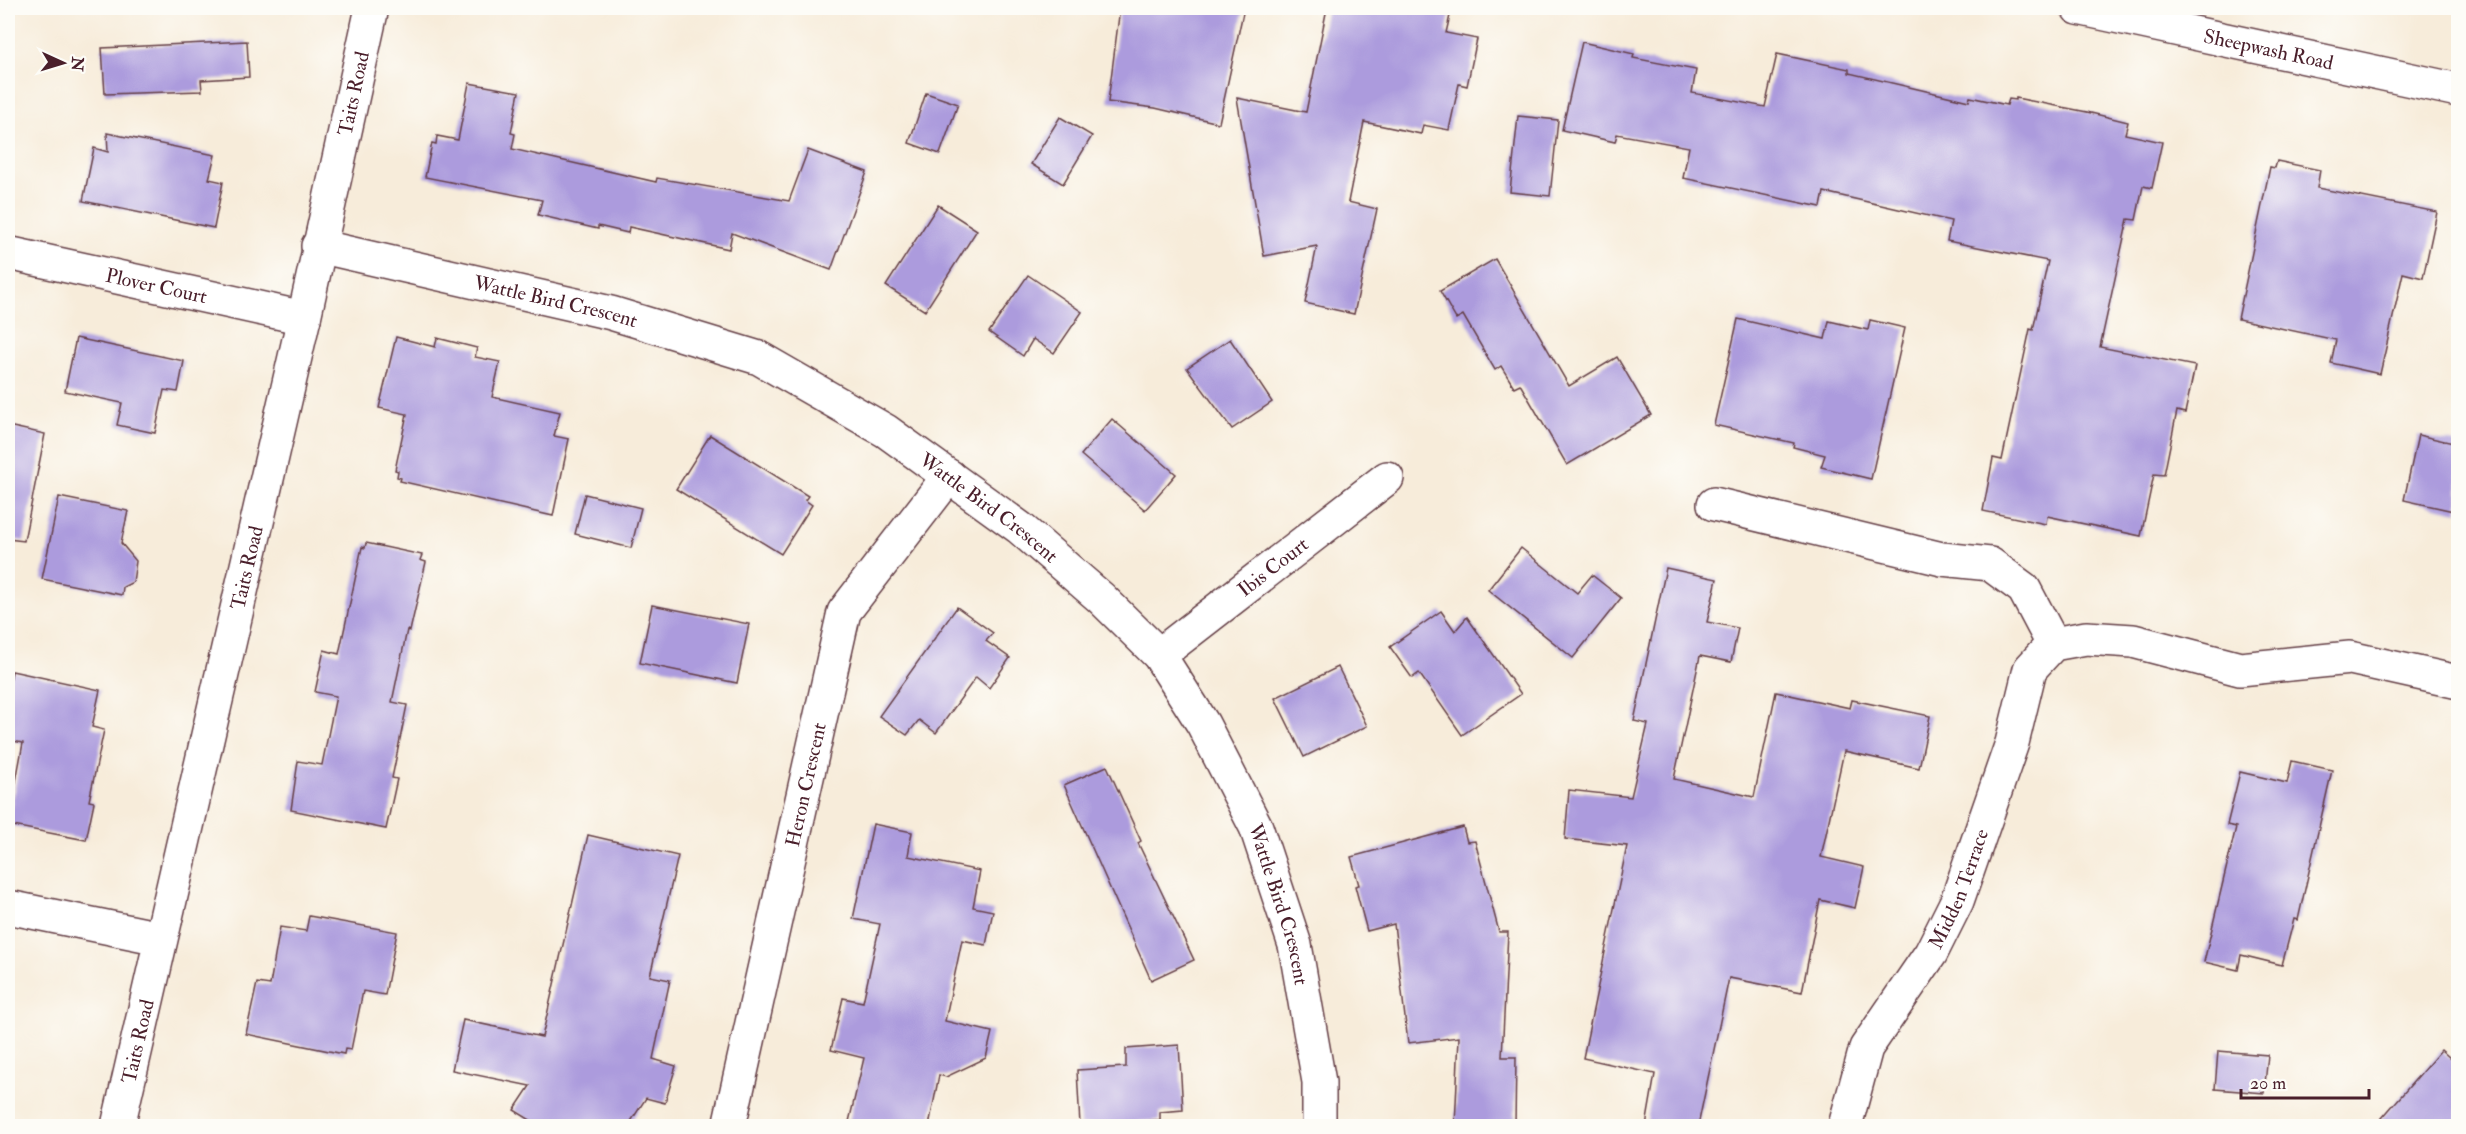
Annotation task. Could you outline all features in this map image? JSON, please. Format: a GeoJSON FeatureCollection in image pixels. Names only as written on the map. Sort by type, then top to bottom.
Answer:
{"type":"FeatureCollection","features":[{"type":"Feature","properties":{"kind":"street","name":"Taits Road"},"geometry":{"type":"LineString","coordinates":[[118,1126],[304,318],[372,8]]}},
{"type":"Feature","properties":{"kind":"street","name":"Sheepwash Road"},"geometry":{"type":"LineString","coordinates":[[2078,8],[2191,19],[2458,90]]}},
{"type":"Feature","properties":{"kind":"street","name":"Wattle Bird Crescent"},"geometry":{"type":"LineString","coordinates":[[318,246],[611,313],[759,358],[886,430],[1020,528],[1101,598],[1160,655],[1203,724],[1256,827],[1295,945],[1319,1082],[1318,1126]]}},
{"type":"Feature","properties":{"kind":"street","name":"Plover Court"},"geometry":{"type":"LineString","coordinates":[[8,253],[304,318]]}},
{"type":"Feature","properties":{"kind":"street","name":"Heron Crescent"},"geometry":{"type":"LineString","coordinates":[[729,1126],[844,612],[950,476]]}},
{"type":"Feature","properties":{"kind":"street","name":"Ibis Court"},"geometry":{"type":"LineString","coordinates":[[1160,655],[1387,478]]}},
{"type":"Feature","properties":{"kind":"street"},"geometry":{"type":"LineString","coordinates":[[1714,504],[1942,559],[1990,564],[2024,589],[2053,644],[2086,638],[2133,641],[2240,669],[2350,658],[2458,682]]}},
{"type":"Feature","properties":{"kind":"street","name":"Midden Terrace"},"geometry":{"type":"LineString","coordinates":[[1845,1126],[1866,1048],[1931,953],[1957,901],[2012,743],[2030,669],[2053,644]]}},
{"type":"Feature","properties":{"kind":"street"},"geometry":{"type":"LineString","coordinates":[[8,907],[160,938]]}},
{"type":"Feature","properties":{"kind":"building"},"geometry":{"type":"Polygon","coordinates":[[[1120,8],[1244,8],[1219,123],[1155,108],[1108,102],[1120,8]]]}},
{"type":"Feature","properties":{"kind":"building"},"geometry":{"type":"Polygon","coordinates":[[[1327,8],[1433,8],[1451,11],[1446,33],[1477,39],[1467,86],[1459,84],[1449,130],[1423,125],[1421,134],[1364,122],[1348,202],[1377,209],[1354,314],[1305,303],[1317,246],[1264,256],[1237,98],[1306,112],[1327,8]]]}},
{"type":"Feature","properties":{"kind":"building"},"geometry":{"type":"Polygon","coordinates":[[[247,41],[249,77],[201,80],[202,91],[105,94],[102,48],[247,41]]]}},
{"type":"Feature","properties":{"kind":"building"},"geometry":{"type":"Polygon","coordinates":[[[1582,42],[1634,54],[1633,58],[1696,70],[1692,93],[1765,107],[1777,54],[1849,69],[1849,73],[1969,101],[1970,97],[2007,105],[2009,99],[2016,100],[2016,98],[2087,112],[2128,122],[2125,134],[2162,142],[2152,188],[2143,186],[2136,220],[2128,219],[2100,347],[2195,366],[2185,413],[2177,411],[2164,475],[2154,474],[2141,536],[2047,516],[2046,524],[1983,511],[1993,458],[2002,460],[2030,329],[2033,330],[2048,261],[1947,241],[1951,221],[1824,192],[1821,207],[1683,178],[1689,147],[1617,134],[1615,142],[1562,130],[1582,42]]]}},
{"type":"Feature","properties":{"kind":"building"},"geometry":{"type":"Polygon","coordinates":[[[469,83],[519,92],[511,133],[515,134],[512,149],[656,182],[657,178],[789,201],[808,150],[867,172],[831,270],[732,233],[729,249],[629,227],[628,233],[598,226],[598,229],[538,215],[542,200],[425,177],[432,143],[436,144],[437,136],[458,140],[469,83]]]}},
{"type":"Feature","properties":{"kind":"building"},"geometry":{"type":"Polygon","coordinates":[[[926,93],[958,104],[940,154],[909,143],[926,93]]]}},
{"type":"Feature","properties":{"kind":"building"},"geometry":{"type":"Polygon","coordinates":[[[1518,116],[1558,120],[1550,196],[1510,192],[1518,116]]]}},
{"type":"Feature","properties":{"kind":"building"},"geometry":{"type":"Polygon","coordinates":[[[1060,117],[1092,136],[1063,184],[1031,164],[1060,117]]]}},
{"type":"Feature","properties":{"kind":"building"},"geometry":{"type":"Polygon","coordinates":[[[107,133],[215,155],[209,179],[223,182],[214,228],[83,201],[94,148],[108,152],[107,133]]]}},
{"type":"Feature","properties":{"kind":"building"},"geometry":{"type":"Polygon","coordinates":[[[2277,161],[2320,170],[2317,188],[2437,212],[2423,278],[2403,273],[2380,374],[2331,363],[2336,340],[2238,319],[2270,167],[2275,168],[2277,161]]]}},
{"type":"Feature","properties":{"kind":"building"},"geometry":{"type":"Polygon","coordinates":[[[938,205],[977,230],[925,311],[886,286],[938,205]]]}},
{"type":"Feature","properties":{"kind":"building"},"geometry":{"type":"Polygon","coordinates":[[[1495,259],[1569,386],[1617,357],[1651,415],[1567,465],[1520,384],[1514,387],[1501,366],[1495,370],[1463,315],[1456,319],[1440,291],[1495,259]]]}},
{"type":"Feature","properties":{"kind":"building"},"geometry":{"type":"Polygon","coordinates":[[[1028,275],[1082,312],[1054,353],[1033,339],[1023,356],[989,332],[1028,275]]]}},
{"type":"Feature","properties":{"kind":"building"},"geometry":{"type":"Polygon","coordinates":[[[1738,319],[1825,339],[1829,321],[1868,330],[1870,320],[1905,328],[1871,479],[1821,467],[1825,455],[1793,447],[1794,443],[1714,425],[1738,319]]]}},
{"type":"Feature","properties":{"kind":"building"},"geometry":{"type":"Polygon","coordinates":[[[396,337],[435,347],[437,338],[477,348],[475,357],[500,362],[492,397],[560,412],[554,436],[569,439],[553,516],[400,481],[401,478],[397,477],[398,471],[395,470],[407,414],[379,408],[396,337]]]}},
{"type":"Feature","properties":{"kind":"building"},"geometry":{"type":"Polygon","coordinates":[[[76,338],[184,361],[178,392],[164,390],[155,433],[117,425],[122,403],[65,391],[76,338]]]}},
{"type":"Feature","properties":{"kind":"building"},"geometry":{"type":"Polygon","coordinates":[[[1230,339],[1272,402],[1232,429],[1187,368],[1230,339]]]}},
{"type":"Feature","properties":{"kind":"building"},"geometry":{"type":"Polygon","coordinates":[[[1112,419],[1176,474],[1145,510],[1081,455],[1112,419]]]}},
{"type":"Feature","properties":{"kind":"building"},"geometry":{"type":"Polygon","coordinates":[[[8,426],[45,434],[24,541],[8,539],[8,426]]]}},
{"type":"Feature","properties":{"kind":"building"},"geometry":{"type":"Polygon","coordinates":[[[710,435],[808,496],[805,500],[812,505],[781,554],[676,489],[710,435]]]}},
{"type":"Feature","properties":{"kind":"building"},"geometry":{"type":"Polygon","coordinates":[[[2418,435],[2458,444],[2458,512],[2404,500],[2418,435]]]}},
{"type":"Feature","properties":{"kind":"building"},"geometry":{"type":"Polygon","coordinates":[[[585,494],[641,508],[631,548],[575,534],[585,494]]]}},
{"type":"Feature","properties":{"kind":"building"},"geometry":{"type":"Polygon","coordinates":[[[59,497],[128,511],[121,543],[136,561],[133,582],[123,587],[122,595],[42,579],[59,497]]]}},
{"type":"Feature","properties":{"kind":"building"},"geometry":{"type":"Polygon","coordinates":[[[366,543],[422,555],[420,560],[426,562],[410,631],[407,630],[392,702],[407,705],[392,778],[397,779],[386,829],[291,810],[298,761],[322,765],[336,696],[315,692],[324,650],[339,654],[362,547],[365,548],[366,543]]]}},
{"type":"Feature","properties":{"kind":"building"},"geometry":{"type":"Polygon","coordinates":[[[1521,548],[1577,593],[1592,575],[1621,598],[1573,658],[1488,590],[1521,548]]]}},
{"type":"Feature","properties":{"kind":"building"},"geometry":{"type":"Polygon","coordinates":[[[1666,568],[1717,579],[1707,622],[1738,628],[1731,662],[1700,656],[1674,779],[1754,797],[1776,692],[1850,708],[1852,700],[1930,716],[1919,768],[1844,751],[1821,857],[1864,867],[1855,908],[1820,900],[1802,992],[1729,978],[1698,1126],[1646,1126],[1655,1074],[1583,1058],[1627,846],[1565,839],[1569,790],[1631,797],[1648,724],[1634,721],[1666,568]]]}},
{"type":"Feature","properties":{"kind":"building"},"geometry":{"type":"Polygon","coordinates":[[[652,605],[749,624],[737,683],[640,663],[652,605]]]}},
{"type":"Feature","properties":{"kind":"building"},"geometry":{"type":"Polygon","coordinates":[[[957,607],[993,633],[986,641],[1010,658],[989,688],[976,677],[936,733],[919,720],[907,735],[879,716],[957,607]]]}},
{"type":"Feature","properties":{"kind":"building"},"geometry":{"type":"Polygon","coordinates":[[[1441,611],[1455,631],[1467,617],[1521,694],[1462,735],[1419,673],[1412,678],[1390,647],[1441,611]]]}},
{"type":"Feature","properties":{"kind":"building"},"geometry":{"type":"Polygon","coordinates":[[[1338,667],[1367,726],[1304,757],[1275,698],[1338,667]]]}},
{"type":"Feature","properties":{"kind":"building"},"geometry":{"type":"Polygon","coordinates":[[[12,671],[100,690],[92,727],[104,730],[89,801],[94,802],[86,840],[8,825],[23,743],[8,740],[8,694],[12,671]]]}},
{"type":"Feature","properties":{"kind":"building"},"geometry":{"type":"Polygon","coordinates":[[[2292,761],[2332,770],[2298,920],[2294,919],[2282,965],[2241,955],[2238,970],[2204,962],[2236,827],[2227,825],[2240,772],[2287,783],[2292,761]]]}},
{"type":"Feature","properties":{"kind":"building"},"geometry":{"type":"Polygon","coordinates":[[[1107,766],[1141,841],[1138,843],[1194,960],[1151,980],[1064,785],[1107,766]]]}},
{"type":"Feature","properties":{"kind":"building"},"geometry":{"type":"Polygon","coordinates":[[[873,824],[912,832],[908,856],[980,871],[973,907],[993,911],[986,945],[962,940],[945,1021],[992,1032],[986,1058],[946,1077],[939,1075],[929,1126],[848,1126],[864,1058],[831,1050],[843,998],[863,1002],[880,924],[853,919],[873,824]]]}},
{"type":"Feature","properties":{"kind":"building"},"geometry":{"type":"Polygon","coordinates":[[[1463,827],[1467,842],[1475,841],[1499,932],[1508,932],[1502,1057],[1516,1057],[1515,1126],[1455,1126],[1459,1037],[1408,1043],[1394,924],[1367,931],[1355,886],[1359,885],[1351,857],[1463,827]]]}},
{"type":"Feature","properties":{"kind":"building"},"geometry":{"type":"Polygon","coordinates":[[[588,835],[678,856],[650,976],[670,980],[653,1059],[676,1066],[665,1103],[646,1098],[628,1126],[540,1126],[514,1110],[530,1086],[452,1070],[463,1020],[542,1037],[588,835]]]}},
{"type":"Feature","properties":{"kind":"building"},"geometry":{"type":"Polygon","coordinates":[[[309,916],[397,932],[385,995],[363,991],[351,1050],[345,1049],[344,1054],[246,1034],[257,983],[270,985],[280,927],[306,931],[309,916]]]}},
{"type":"Feature","properties":{"kind":"building"},"geometry":{"type":"Polygon","coordinates":[[[1179,1045],[1183,1110],[1160,1112],[1160,1120],[1080,1125],[1077,1070],[1126,1067],[1126,1049],[1179,1045]]]}},
{"type":"Feature","properties":{"kind":"building"},"geometry":{"type":"Polygon","coordinates":[[[2441,1050],[2458,1065],[2458,1126],[2375,1126],[2441,1050]]]}},
{"type":"Feature","properties":{"kind":"building"},"geometry":{"type":"Polygon","coordinates":[[[2218,1051],[2268,1055],[2264,1093],[2215,1089],[2218,1051]]]}}]}
